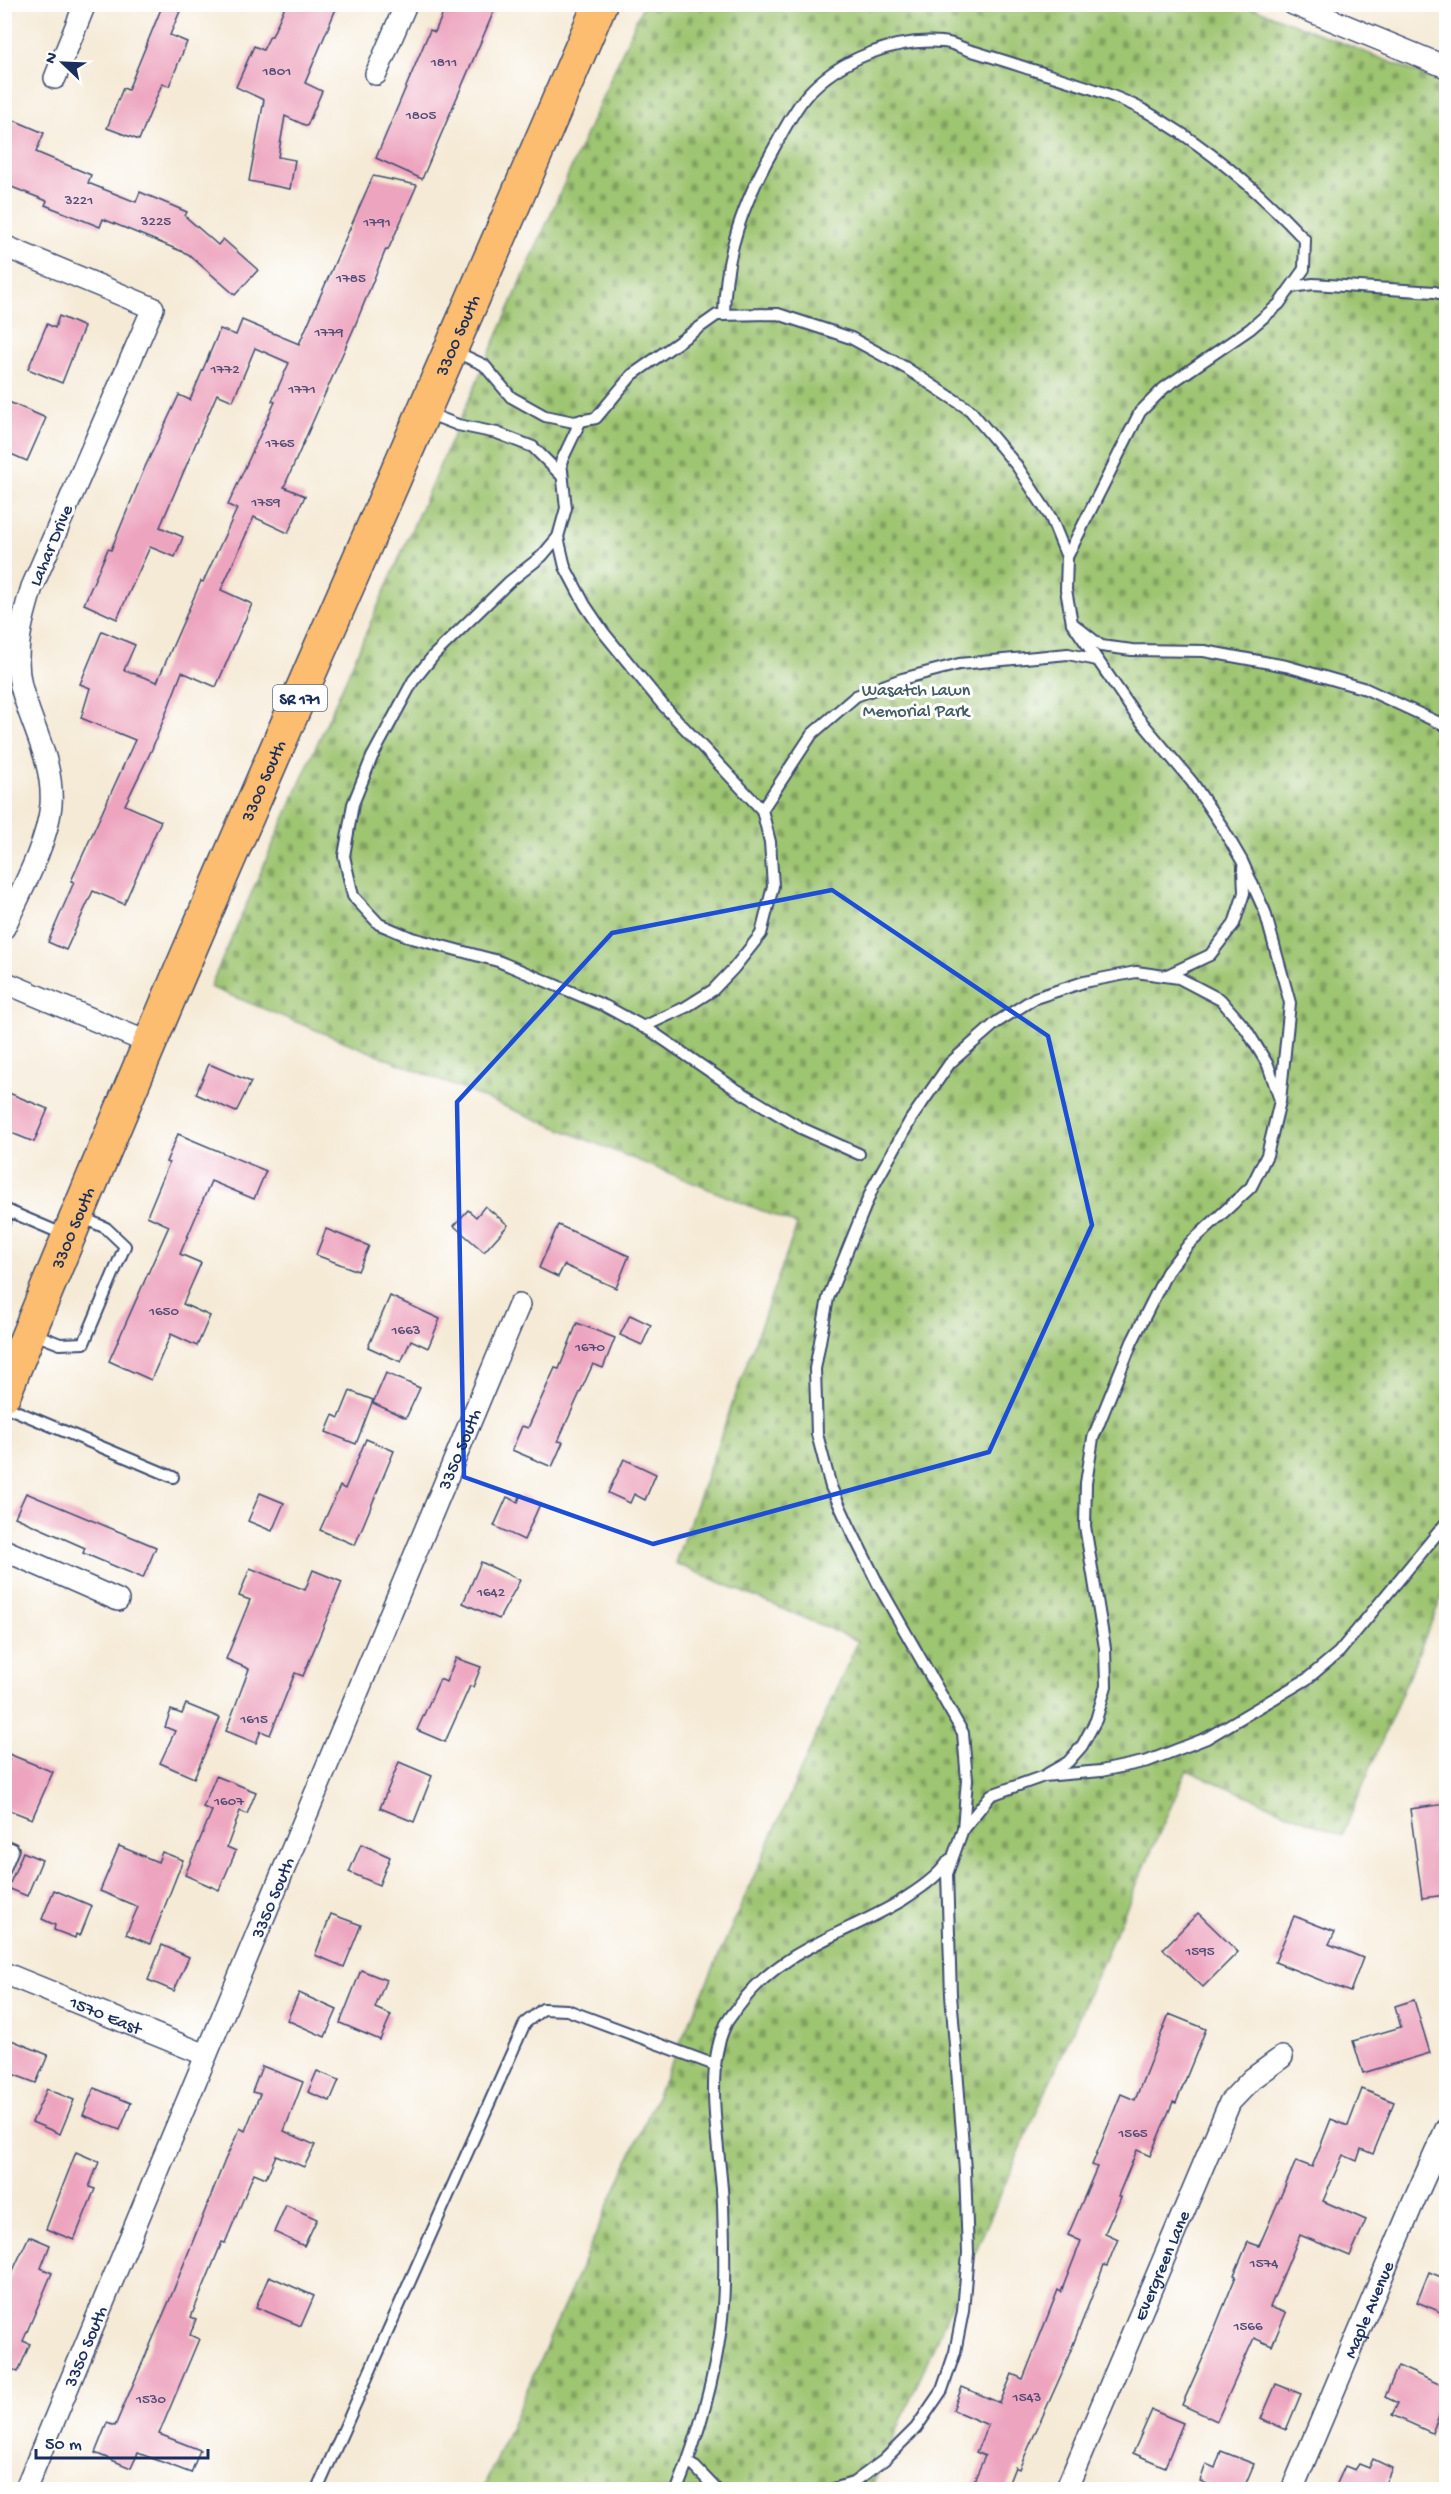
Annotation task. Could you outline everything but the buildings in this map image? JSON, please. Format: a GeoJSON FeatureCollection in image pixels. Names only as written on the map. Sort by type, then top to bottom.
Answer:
{"type":"FeatureCollection","features":[{"type":"Feature","properties":{"kind":"main road","name":"3300 South"},"geometry":{"type":"LineString","coordinates":[[4,1394],[149,1042],[452,350],[600,4]]}},
{"type":"Feature","properties":{"kind":"street"},"geometry":{"type":"LineString","coordinates":[[55,78],[85,4]]}},
{"type":"Feature","properties":{"kind":"street"},"geometry":{"type":"LineString","coordinates":[[376,74],[406,4]]}},
{"type":"Feature","properties":{"kind":"street"},"geometry":{"type":"LineString","coordinates":[[1293,4],[1322,10],[1446,67]]}},
{"type":"Feature","properties":{"kind":"street","name":"Lahar Drive"},"geometry":{"type":"LineString","coordinates":[[4,246],[153,308],[32,587],[22,621],[18,651],[21,685],[50,771],[51,805],[40,847],[4,928]]}},
{"type":"Feature","properties":{"kind":"street"},"geometry":{"type":"LineString","coordinates":[[4,982],[149,1042]]}},
{"type":"Feature","properties":{"kind":"street","name":"3350 South"},"geometry":{"type":"LineString","coordinates":[[25,2490],[519,1305]]}},
{"type":"Feature","properties":{"kind":"street"},"geometry":{"type":"LineString","coordinates":[[4,1550],[118,1600]]}},
{"type":"Feature","properties":{"kind":"street","name":"1570 East"},"geometry":{"type":"LineString","coordinates":[[4,1973],[206,2055]]}},
{"type":"Feature","properties":{"kind":"street","name":"Evergreen Lane"},"geometry":{"type":"LineString","coordinates":[[1066,2490],[1230,2102],[1252,2079],[1282,2057]]}},
{"type":"Feature","properties":{"kind":"street","name":"Maple Avenue"},"geometry":{"type":"LineString","coordinates":[[1292,2490],[1446,2129]]}},
{"type":"Feature","properties":{"kind":"lane"},"geometry":{"type":"LineString","coordinates":[[724,315],[724,282],[732,243],[753,185],[784,129],[807,95],[833,72],[864,56],[899,44],[943,42],[1082,86],[1146,111],[1219,159],[1305,240],[1304,269],[1279,304],[1250,329],[1164,388],[1140,412],[1067,557]]}},
{"type":"Feature","properties":{"kind":"lane"},"geometry":{"type":"LineString","coordinates":[[1292,287],[1313,284],[1424,291],[1446,295]]}},
{"type":"Feature","properties":{"kind":"lane"},"geometry":{"type":"LineString","coordinates":[[452,350],[484,365],[511,397],[545,416],[574,422],[596,418],[632,375],[717,315],[778,314],[851,338],[906,368],[970,410],[1023,475],[1051,518],[1067,557],[1066,590],[1072,623],[1135,714],[1192,782],[1221,825],[1242,861],[1265,912],[1290,1003],[1280,1101],[1267,1155],[1251,1187],[1189,1244],[1167,1272],[1132,1342],[1093,1438],[1086,1483],[1085,1527],[1105,1648],[1106,1686],[1096,1720],[1082,1746],[1068,1762],[1044,1776],[991,1795],[963,1829]]}},
{"type":"Feature","properties":{"kind":"lane"},"geometry":{"type":"LineString","coordinates":[[425,412],[458,425],[498,433],[533,447],[562,476]]}},
{"type":"Feature","properties":{"kind":"lane"},"geometry":{"type":"LineString","coordinates":[[581,420],[561,462],[566,508],[558,537],[542,556],[476,612],[434,655],[414,681],[372,757],[353,804],[344,856],[353,896],[379,924],[412,938],[498,961],[605,1006],[643,1027],[734,1088],[801,1128],[859,1154]]}},
{"type":"Feature","properties":{"kind":"lane"},"geometry":{"type":"LineString","coordinates":[[558,537],[565,567],[585,605],[604,633],[662,704],[762,810],[770,842],[773,886],[761,934],[713,990],[686,1007],[643,1027]]}},
{"type":"Feature","properties":{"kind":"lane"},"geometry":{"type":"LineString","coordinates":[[1072,623],[1101,646],[1132,650],[1204,651],[1286,666],[1366,689],[1446,726]]}},
{"type":"Feature","properties":{"kind":"lane"},"geometry":{"type":"LineString","coordinates":[[762,810],[812,734],[856,696],[902,679],[959,664],[1068,654],[1097,660]]}},
{"type":"Feature","properties":{"kind":"lane"},"geometry":{"type":"LineString","coordinates":[[1165,976],[1210,955],[1234,924],[1244,893],[1242,861]]}},
{"type":"Feature","properties":{"kind":"lane"},"geometry":{"type":"LineString","coordinates":[[830,2490],[853,2483],[884,2460],[915,2428],[942,2390],[955,2352],[963,2311],[968,2253],[965,2170],[951,1995],[947,1874],[963,1829],[967,1780],[963,1733],[878,1584],[831,1487],[818,1434],[814,1369],[828,1298],[873,1187],[910,1119],[950,1063],[997,1022],[1035,998],[1084,982],[1136,972],[1179,978],[1221,1000],[1246,1029],[1268,1065],[1280,1101]]}},
{"type":"Feature","properties":{"kind":"lane"},"geometry":{"type":"LineString","coordinates":[[4,1223],[7,1210],[74,1226],[106,1228],[125,1246],[84,1343],[60,1344],[30,1332]]}},
{"type":"Feature","properties":{"kind":"lane"},"geometry":{"type":"LineString","coordinates":[[4,1406],[173,1477]]}},
{"type":"Feature","properties":{"kind":"lane"},"geometry":{"type":"LineString","coordinates":[[1044,1776],[1101,1771],[1148,1761],[1207,1738],[1307,1679],[1339,1652],[1446,1523]]}},
{"type":"Feature","properties":{"kind":"lane"},"geometry":{"type":"LineString","coordinates":[[4,1845],[13,1849],[4,1871]]}},
{"type":"Feature","properties":{"kind":"lane"},"geometry":{"type":"LineString","coordinates":[[677,2490],[688,2463],[709,2387],[721,2327],[723,2203],[718,2155],[715,2065],[725,2024],[750,1990],[783,1961],[872,1918],[918,1890],[946,1865],[956,1849]]}},
{"type":"Feature","properties":{"kind":"lane"},"geometry":{"type":"LineString","coordinates":[[316,2490],[525,2023],[543,2009],[567,2010],[715,2065]]}},
{"type":"Feature","properties":{"kind":"lane"},"geometry":{"type":"LineString","coordinates":[[688,2463],[695,2467],[717,2490]]}},
{"type":"Feature","properties":{"kind":"highlighted area"},"geometry":{"type":"Polygon","coordinates":[[[832,890],[1048,1036],[1092,1225],[989,1452],[653,1544],[464,1477],[457,1102],[612,933],[832,890]]]}},
{"type":"Feature","properties":{"kind":"green space","name":"Wasatch Lawn Memorial Park"},"geometry":{"type":"Polygon","coordinates":[[[643,5],[1246,5],[1446,84],[1446,1587],[1342,1836],[1187,1770],[871,2489],[483,2489],[858,1641],[675,1563],[797,1225],[210,987],[643,5]]]}}]}
